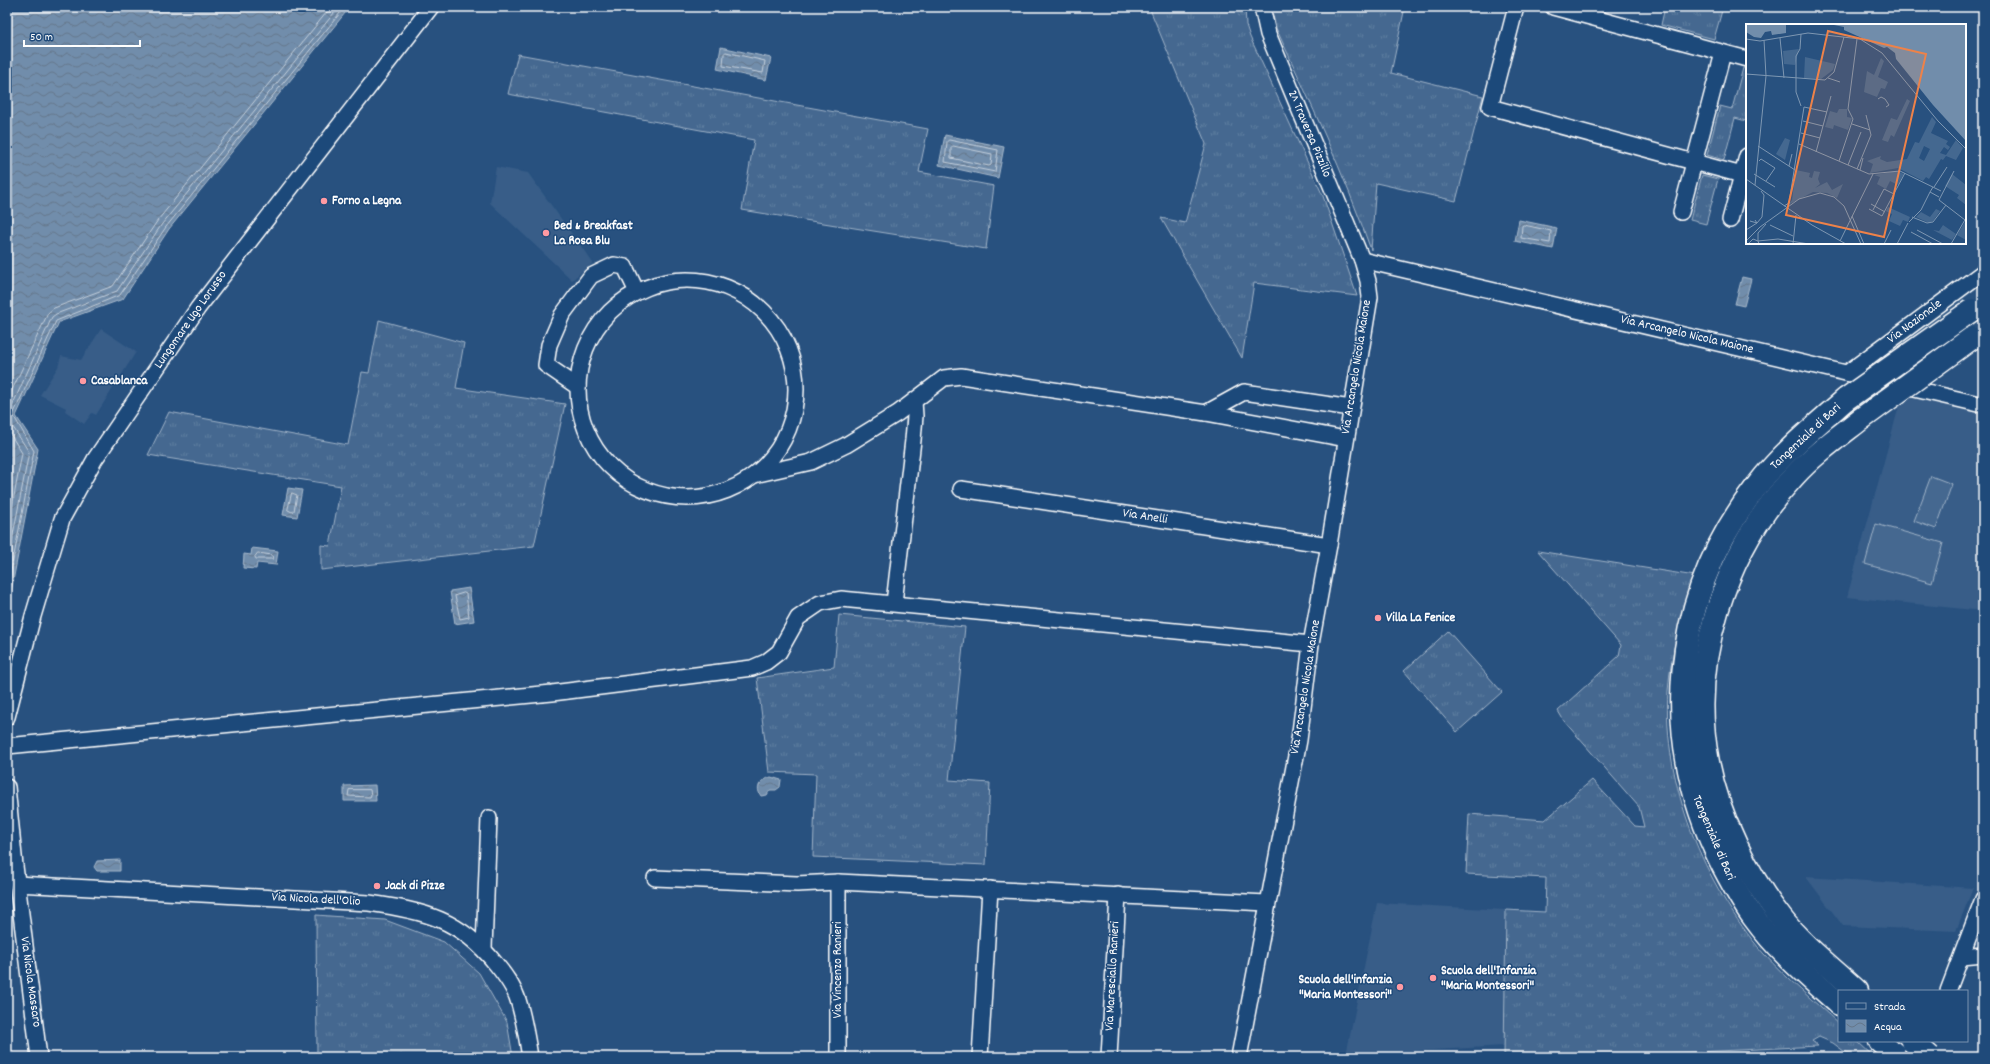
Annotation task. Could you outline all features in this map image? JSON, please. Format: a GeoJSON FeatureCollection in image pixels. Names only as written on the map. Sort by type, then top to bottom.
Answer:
{"type":"FeatureCollection","features":[{"type":"Feature","properties":{"kind":"highway","name":"Tangenziale di Bari"},"geometry":{"type":"LineString","coordinates":[[1838,1003],[1796,966],[1773,942],[1753,916],[1734,886],[1716,851],[1702,818],[1692,788],[1686,760],[1681,704],[1688,642],[1708,569],[1737,515],[1757,486],[1784,455],[1846,400],[1978,306]]}},
{"type":"Feature","properties":{"kind":"highway","name":"Tangenziale di Bari"},"geometry":{"type":"LineString","coordinates":[[1856,990],[1782,920],[1758,886],[1735,841],[1720,803],[1708,762],[1703,721],[1703,684],[1709,642],[1718,607],[1732,571],[1751,534],[1771,504],[1793,476],[1826,445],[1977,334]]}},
{"type":"Feature","properties":{"kind":"highway"},"geometry":{"type":"LineString","coordinates":[[1881,1042],[1898,1057]]}},
{"type":"Feature","properties":{"kind":"highway"},"geometry":{"type":"LineString","coordinates":[[1913,1042],[1930,1057]]}},
{"type":"Feature","properties":{"kind":"street","name":"Lungomare Ugo Lorusso"},"geometry":{"type":"LineString","coordinates":[[7,716],[33,616],[62,519],[95,459],[198,308],[431,7]]}},
{"type":"Feature","properties":{"kind":"street","name":"2^ Traversa Pizzillo"},"geometry":{"type":"LineString","coordinates":[[1262,7],[1268,34],[1362,260]]}},
{"type":"Feature","properties":{"kind":"street"},"geometry":{"type":"LineString","coordinates":[[1516,7],[1490,107],[1742,175]]}},
{"type":"Feature","properties":{"kind":"street"},"geometry":{"type":"LineString","coordinates":[[1553,7],[1746,59]]}},
{"type":"Feature","properties":{"kind":"street"},"geometry":{"type":"LineString","coordinates":[[1681,212],[1723,52]]}},
{"type":"Feature","properties":{"kind":"street"},"geometry":{"type":"LineString","coordinates":[[1730,220],[1746,160]]}},
{"type":"Feature","properties":{"kind":"street","name":"Via Arcangelo Nicola Maione"},"geometry":{"type":"LineString","coordinates":[[1239,1057],[1299,740],[1311,644],[1370,297],[1368,281],[1362,260],[1983,405]]}},
{"type":"Feature","properties":{"kind":"street"},"geometry":{"type":"LineString","coordinates":[[578,387],[546,365],[549,344],[562,315],[591,276],[614,265],[625,267],[637,292]]}},
{"type":"Feature","properties":{"kind":"street","name":"Via Nazionale"},"geometry":{"type":"LineString","coordinates":[[1847,373],[1983,272]]}},
{"type":"Feature","properties":{"kind":"street"},"geometry":{"type":"LineString","coordinates":[[693,280],[722,285],[748,298],[770,318],[786,343],[795,371],[796,400],[789,429],[775,454],[754,475],[728,491],[698,498],[668,497],[639,487],[614,470],[594,446],[582,418],[578,387],[582,358],[594,331],[613,309],[637,292],[664,282],[693,280]]}},
{"type":"Feature","properties":{"kind":"street"},"geometry":{"type":"LineString","coordinates":[[754,475],[811,462],[846,445],[898,413],[944,378],[961,376],[1206,413],[1346,439]]}},
{"type":"Feature","properties":{"kind":"street"},"geometry":{"type":"LineString","coordinates":[[1206,413],[1244,392],[1351,408]]}},
{"type":"Feature","properties":{"kind":"street"},"geometry":{"type":"LineString","coordinates":[[894,603],[913,440],[915,416],[914,402]]}},
{"type":"Feature","properties":{"kind":"street","name":"Via Anelli"},"geometry":{"type":"LineString","coordinates":[[960,489],[1329,545]]}},
{"type":"Feature","properties":{"kind":"street"},"geometry":{"type":"LineString","coordinates":[[7,746],[552,693],[752,668],[766,662],[779,652],[798,618],[820,603],[841,599],[1311,644]]}},
{"type":"Feature","properties":{"kind":"street"},"geometry":{"type":"LineString","coordinates":[[7,787],[17,884]]}},
{"type":"Feature","properties":{"kind":"street"},"geometry":{"type":"LineString","coordinates":[[484,948],[489,818]]}},
{"type":"Feature","properties":{"kind":"street"},"geometry":{"type":"LineString","coordinates":[[655,878],[797,884],[838,882],[1267,903]]}},
{"type":"Feature","properties":{"kind":"street","name":"Via Vincenzo Ranieri"},"geometry":{"type":"LineString","coordinates":[[838,882],[838,1057]]}},
{"type":"Feature","properties":{"kind":"street","name":"Via Nicola dell'Olio"},"geometry":{"type":"LineString","coordinates":[[17,884],[369,903],[402,907],[436,916],[463,931],[484,948],[508,978],[518,999],[530,1057]]}},
{"type":"Feature","properties":{"kind":"street","name":"Via Nicola Massaro"},"geometry":{"type":"LineString","coordinates":[[17,884],[39,1057]]}},
{"type":"Feature","properties":{"kind":"street"},"geometry":{"type":"LineString","coordinates":[[980,1057],[990,889]]}},
{"type":"Feature","properties":{"kind":"street","name":"Via Maresciallo Ranieri"},"geometry":{"type":"LineString","coordinates":[[1109,1057],[1118,895]]}},
{"type":"Feature","properties":{"kind":"street"},"geometry":{"type":"LineString","coordinates":[[1948,990],[1983,899]]}},
{"type":"Feature","properties":{"kind":"street"},"geometry":{"type":"LineString","coordinates":[[1962,957],[1983,955]]}},
{"type":"Feature","properties":{"kind":"street"},"geometry":{"type":"LineString","coordinates":[[1921,1057],[1927,1042]]}},
{"type":"Feature","properties":{"kind":"shaded area","name":"Bed & Breakfast La Rosa Blu"},"geometry":{"type":"Polygon","coordinates":[[[496,167],[528,173],[593,263],[572,280],[490,203],[496,167]]]}},
{"type":"Feature","properties":{"kind":"shaded area","name":"Casablanca"},"geometry":{"type":"Polygon","coordinates":[[[101,329],[136,352],[96,415],[92,413],[84,424],[65,411],[66,408],[40,395],[58,367],[61,356],[81,360],[101,329]]]}},
{"type":"Feature","properties":{"kind":"shaded area"},"geometry":{"type":"Polygon","coordinates":[[[1902,395],[1983,414],[1983,611],[1847,597],[1902,395]]]}},
{"type":"Feature","properties":{"kind":"shaded area"},"geometry":{"type":"Polygon","coordinates":[[[1806,877],[1973,888],[1956,931],[1843,926],[1806,877]]]}},
{"type":"Feature","properties":{"kind":"shaded area","name":"Scuola dell'Infanzia \"Maria Montessori\""},"geometry":{"type":"Polygon","coordinates":[[[1377,903],[1506,910],[1504,1046],[1346,1055],[1377,903]]]}},
{"type":"Feature","properties":{"kind":"green space"},"geometry":{"type":"Polygon","coordinates":[[[1149,7],[1245,7],[1246,25],[1250,37],[1323,196],[1357,296],[1254,283],[1242,358],[1161,218],[1185,223],[1206,144],[1149,7]]]}},
{"type":"Feature","properties":{"kind":"green space"},"geometry":{"type":"Polygon","coordinates":[[[1271,7],[1405,7],[1391,73],[1483,96],[1456,201],[1376,183],[1371,250],[1338,165],[1276,28],[1271,7]]]}},
{"type":"Feature","properties":{"kind":"green space"},"geometry":{"type":"Polygon","coordinates":[[[1665,7],[1723,7],[1714,39],[1661,25],[1665,7]]]}},
{"type":"Feature","properties":{"kind":"green space"},"geometry":{"type":"Polygon","coordinates":[[[518,54],[928,129],[919,172],[994,186],[986,249],[742,210],[754,140],[508,94],[518,54]]]}},
{"type":"Feature","properties":{"kind":"green space"},"geometry":{"type":"Polygon","coordinates":[[[1743,68],[1746,69],[1746,121],[1735,118],[1724,160],[1707,155],[1720,106],[1732,109],[1743,68]]]}},
{"type":"Feature","properties":{"kind":"green space"},"geometry":{"type":"Polygon","coordinates":[[[1702,175],[1718,179],[1706,224],[1690,220],[1702,175]]]}},
{"type":"Feature","properties":{"kind":"green space"},"geometry":{"type":"Polygon","coordinates":[[[379,320],[464,343],[456,388],[565,404],[534,546],[321,570],[321,545],[330,546],[341,486],[148,455],[169,412],[348,445],[362,372],[369,373],[379,320]]]}},
{"type":"Feature","properties":{"kind":"green space"},"geometry":{"type":"Polygon","coordinates":[[[1931,476],[1952,484],[1936,529],[1914,521],[1931,476]]]}},
{"type":"Feature","properties":{"kind":"green space"},"geometry":{"type":"Polygon","coordinates":[[[1876,524],[1943,543],[1932,583],[1865,564],[1876,524]]]}},
{"type":"Feature","properties":{"kind":"green space"},"geometry":{"type":"Polygon","coordinates":[[[1538,551],[1695,576],[1678,633],[1669,676],[1668,691],[1668,726],[1672,761],[1680,796],[1691,831],[1706,865],[1723,897],[1742,927],[1764,954],[1791,981],[1838,1023],[1838,1042],[1858,1042],[1874,1057],[1845,1052],[1833,1043],[1819,1037],[1812,1041],[1818,1046],[1598,1057],[1504,1057],[1506,910],[1545,912],[1546,878],[1466,874],[1469,814],[1545,820],[1592,780],[1635,826],[1644,827],[1639,807],[1564,721],[1558,711],[1619,656],[1621,645],[1538,551]]]}},
{"type":"Feature","properties":{"kind":"green space"},"geometry":{"type":"Polygon","coordinates":[[[839,615],[965,627],[949,780],[990,783],[986,865],[813,857],[816,774],[769,772],[757,678],[834,667],[839,615]]]}},
{"type":"Feature","properties":{"kind":"green space"},"geometry":{"type":"Polygon","coordinates":[[[1448,631],[1502,692],[1457,732],[1404,671],[1448,631]]]}},
{"type":"Feature","properties":{"kind":"green space"},"geometry":{"type":"Polygon","coordinates":[[[316,915],[385,920],[444,942],[479,973],[507,1022],[513,1057],[317,1057],[316,915]]]}},
{"type":"Feature","properties":{"kind":"water"},"geometry":{"type":"Polygon","coordinates":[[[7,7],[350,7],[169,229],[123,299],[59,322],[16,416],[38,449],[7,613],[7,7]]]}},
{"type":"Feature","properties":{"kind":"water"},"geometry":{"type":"Polygon","coordinates":[[[721,47],[771,58],[766,80],[717,69],[721,47]]]}},
{"type":"Feature","properties":{"kind":"water"},"geometry":{"type":"Polygon","coordinates":[[[945,135],[1004,147],[998,178],[939,165],[945,135]]]}},
{"type":"Feature","properties":{"kind":"water"},"geometry":{"type":"Polygon","coordinates":[[[1519,220],[1557,228],[1553,249],[1515,241],[1519,220]]]}},
{"type":"Feature","properties":{"kind":"water"},"geometry":{"type":"Polygon","coordinates":[[[1742,277],[1751,279],[1744,306],[1735,304],[1742,277]]]}},
{"type":"Feature","properties":{"kind":"water"},"geometry":{"type":"Polygon","coordinates":[[[288,488],[302,490],[297,517],[283,515],[288,488]]]}},
{"type":"Feature","properties":{"kind":"water"},"geometry":{"type":"Polygon","coordinates":[[[252,548],[278,551],[276,565],[257,563],[256,569],[243,568],[244,554],[251,555],[252,548]]]}},
{"type":"Feature","properties":{"kind":"water"},"geometry":{"type":"Polygon","coordinates":[[[469,588],[474,621],[455,624],[450,591],[469,588]]]}},
{"type":"Feature","properties":{"kind":"water"},"geometry":{"type":"Polygon","coordinates":[[[771,777],[781,780],[780,787],[776,790],[770,790],[767,795],[761,796],[758,789],[760,784],[771,777]]]}},
{"type":"Feature","properties":{"kind":"water"},"geometry":{"type":"Polygon","coordinates":[[[375,785],[376,801],[344,801],[344,786],[375,785]]]}},
{"type":"Feature","properties":{"kind":"water"},"geometry":{"type":"Polygon","coordinates":[[[120,860],[120,871],[97,871],[94,867],[97,861],[120,860]]]}},
{"type":"Feature","properties":{"kind":"place","name":"Forno a Legna"},"geometry":{"type":"Point","coordinates":[324,201]}},
{"type":"Feature","properties":{"kind":"place","name":"Bed & Breakfast La Rosa Blu"},"geometry":{"type":"Point","coordinates":[546,233]}},
{"type":"Feature","properties":{"kind":"place","name":"Casablanca"},"geometry":{"type":"Point","coordinates":[83,381]}},
{"type":"Feature","properties":{"kind":"place","name":"Villa La Fenice"},"geometry":{"type":"Point","coordinates":[1378,618]}},
{"type":"Feature","properties":{"kind":"place","name":"Jack di Pizze"},"geometry":{"type":"Point","coordinates":[377,886]}},
{"type":"Feature","properties":{"kind":"place","name":"Scuola dell'Infanzia \"Maria Montessori\""},"geometry":{"type":"Point","coordinates":[1433,978]}},
{"type":"Feature","properties":{"kind":"place","name":"Scuola dell'infanzia \"Maria Montessori\""},"geometry":{"type":"Point","coordinates":[1400,987]}}]}
